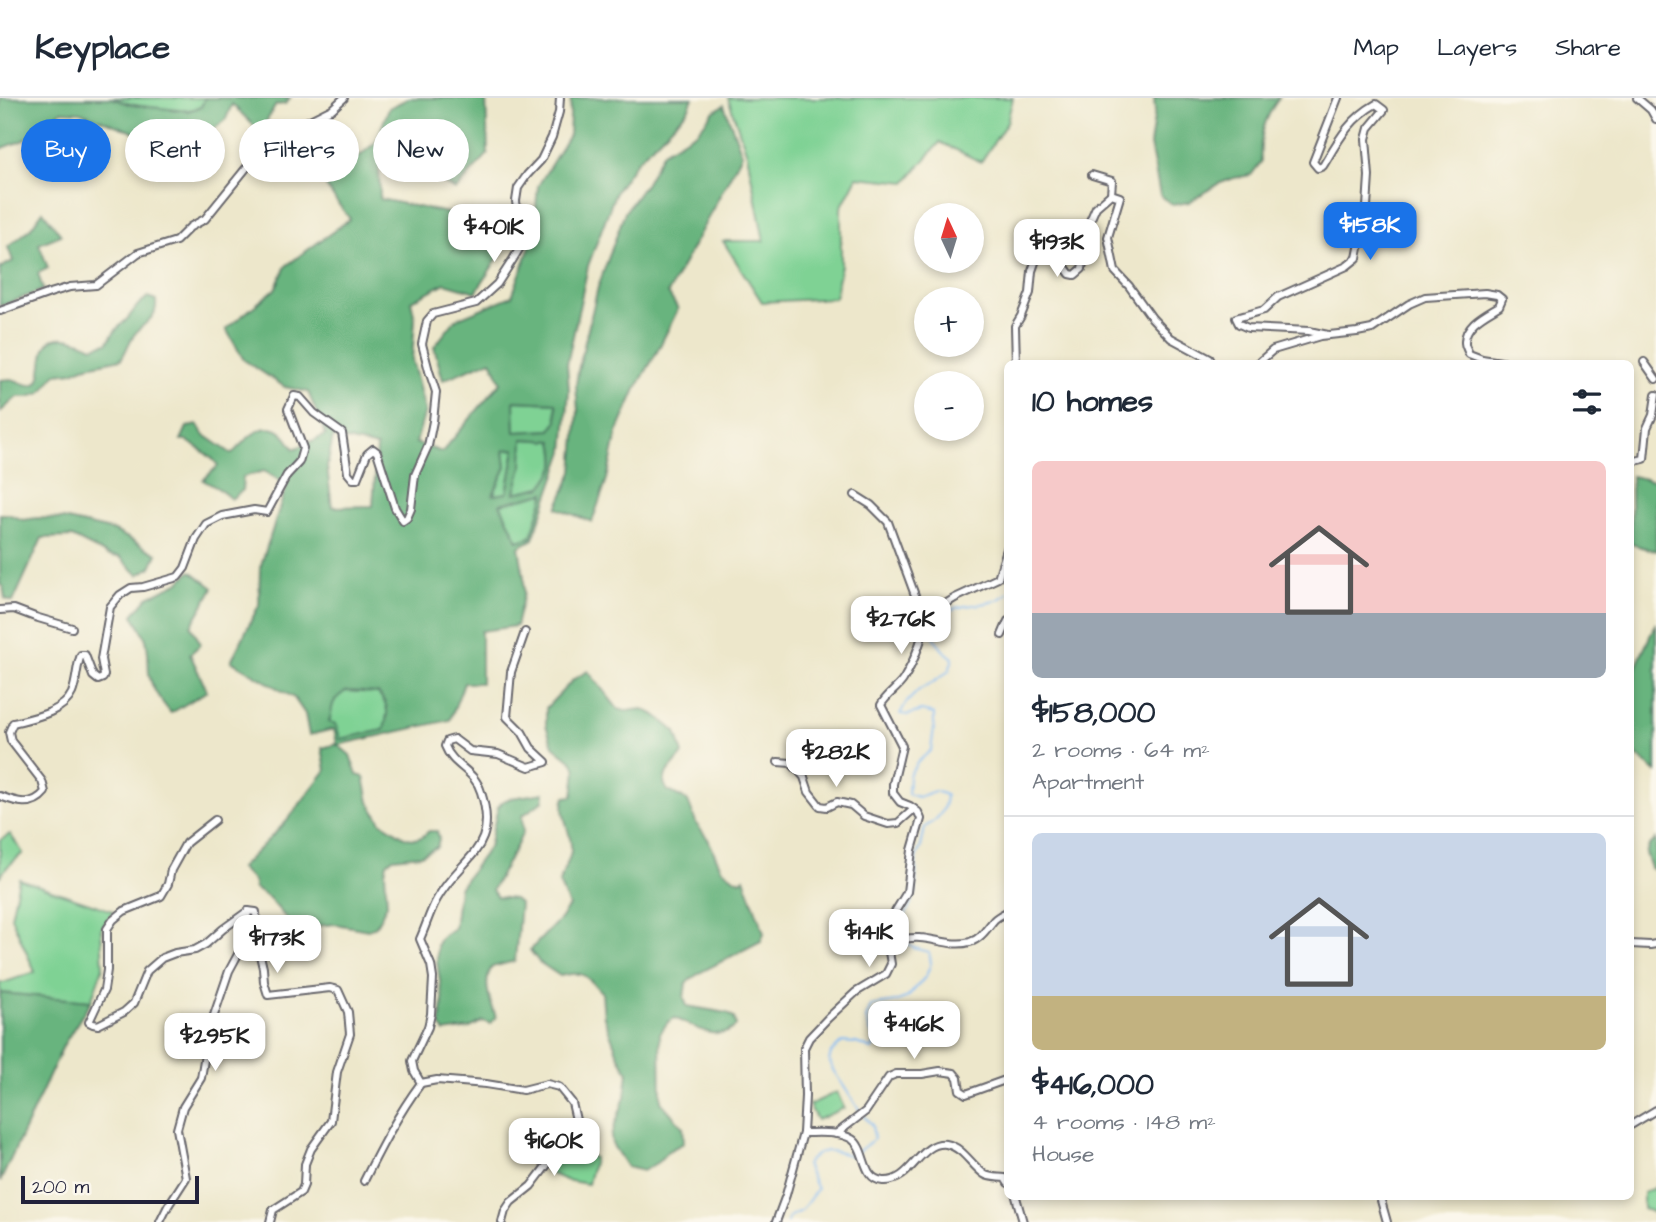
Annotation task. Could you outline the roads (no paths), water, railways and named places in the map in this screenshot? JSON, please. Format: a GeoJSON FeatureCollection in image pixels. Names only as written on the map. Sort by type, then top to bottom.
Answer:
{"type":"FeatureCollection","features":[{"type":"Feature","properties":{"kind":"street"},"geometry":{"type":"LineString","coordinates":[[0,310],[70,287],[96,285],[138,253],[176,241],[190,227],[205,219],[259,156],[298,125],[332,109],[344,98]]}},
{"type":"Feature","properties":{"kind":"street"},"geometry":{"type":"LineString","coordinates":[[0,796],[22,803],[32,802],[45,792],[42,781],[11,741],[9,732],[13,723],[44,714],[66,703],[72,692],[81,655],[85,655],[93,676],[98,680],[103,678],[101,659],[110,607],[120,595],[131,588],[178,577],[186,568],[196,539],[206,524],[222,516],[254,510],[267,512],[287,475],[299,461],[303,448],[288,409],[294,396],[300,397],[314,413],[342,433],[348,473],[353,479],[357,480],[367,454],[373,449],[377,453],[395,508],[403,521],[407,518],[411,509],[415,475],[428,446],[436,391],[422,344],[427,321],[433,314],[476,303],[497,284],[512,261],[520,246],[516,201],[518,188],[541,160],[552,136],[560,98]]}},
{"type":"Feature","properties":{"kind":"street"},"geometry":{"type":"LineString","coordinates":[[1328,335],[1309,331],[1248,328],[1239,324],[1236,318],[1264,310],[1278,298],[1347,266],[1357,258],[1367,207],[1368,128],[1384,110],[1376,104],[1363,111],[1344,130],[1322,166],[1318,168],[1313,162],[1338,98]]}},
{"type":"Feature","properties":{"kind":"street"},"geometry":{"type":"LineString","coordinates":[[1637,98],[1651,110],[1656,119]]}},
{"type":"Feature","properties":{"kind":"street"},"geometry":{"type":"LineString","coordinates":[[1016,360],[1015,326],[1030,293],[1032,271],[1038,254],[1053,245],[1064,244],[1065,267],[1070,274],[1075,275],[1082,269],[1089,223],[1096,207],[1111,194],[1112,181],[1092,175]]}},
{"type":"Feature","properties":{"kind":"street"},"geometry":{"type":"LineString","coordinates":[[1111,194],[1119,198],[1108,237],[1115,271],[1171,338],[1210,360]]}},
{"type":"Feature","properties":{"kind":"street"},"geometry":{"type":"LineString","coordinates":[[1262,360],[1273,350],[1320,336],[1372,329],[1409,304],[1426,297],[1485,293],[1497,295],[1502,299],[1499,306],[1476,320],[1465,343],[1469,354],[1488,360]]}},
{"type":"Feature","properties":{"kind":"street"},"geometry":{"type":"LineString","coordinates":[[1644,362],[1656,379]]}},
{"type":"Feature","properties":{"kind":"street"},"geometry":{"type":"LineString","coordinates":[[1634,461],[1644,459],[1647,428],[1653,415],[1656,395]]}},
{"type":"Feature","properties":{"kind":"street"},"geometry":{"type":"LineString","coordinates":[[855,495],[871,505],[888,522],[916,598],[924,607],[937,608],[998,578],[1004,565]]}},
{"type":"Feature","properties":{"kind":"street"},"geometry":{"type":"LineString","coordinates":[[776,1222],[803,1133],[804,1048],[809,1038],[856,992],[887,974],[891,964],[887,925],[907,892],[912,850],[921,820],[918,811],[900,802],[893,793],[892,784],[902,746],[881,705],[901,683],[914,661],[924,635],[929,607]]}},
{"type":"Feature","properties":{"kind":"street"},"geometry":{"type":"LineString","coordinates":[[0,610],[14,609],[72,628]]}},
{"type":"Feature","properties":{"kind":"street"},"geometry":{"type":"LineString","coordinates":[[1002,635],[1004,630]]}},
{"type":"Feature","properties":{"kind":"street"},"geometry":{"type":"LineString","coordinates":[[421,1083],[412,1061],[428,1027],[433,978],[431,965],[420,939],[437,899],[485,836],[487,817],[480,790],[473,776],[447,753],[445,746],[447,741],[454,738],[470,751],[498,754],[529,767],[546,762],[531,748],[522,732],[507,717],[511,672],[525,632]]}},
{"type":"Feature","properties":{"kind":"street"},"geometry":{"type":"LineString","coordinates":[[778,762],[791,763],[798,770],[808,792],[820,806],[827,807],[837,802],[851,805],[864,816],[888,824],[898,823],[914,809]]}},
{"type":"Feature","properties":{"kind":"street"},"geometry":{"type":"LineString","coordinates":[[215,820],[186,843],[161,896],[124,911],[107,929],[104,990],[89,1022],[98,1025],[124,1012],[134,1003],[147,971],[162,958],[195,950],[206,944],[248,911],[256,912],[258,947],[268,995],[330,988],[338,990],[348,1012],[350,1034],[337,1073],[331,1121],[311,1149],[305,1164],[301,1192],[273,1210],[270,1222]]}},
{"type":"Feature","properties":{"kind":"street"},"geometry":{"type":"LineString","coordinates":[[160,1222],[167,1206],[186,1178],[177,1129],[183,1107],[201,1079],[209,1030],[229,971],[243,945],[248,911]]}},
{"type":"Feature","properties":{"kind":"street"},"geometry":{"type":"LineString","coordinates":[[887,940],[919,938],[952,943],[970,942],[983,934],[996,918],[1004,913]]}},
{"type":"Feature","properties":{"kind":"street"},"geometry":{"type":"LineString","coordinates":[[1634,944],[1656,944]]}},
{"type":"Feature","properties":{"kind":"street"},"geometry":{"type":"LineString","coordinates":[[836,1134],[866,1111],[889,1077],[896,1074],[940,1071],[954,1073],[958,1078],[960,1090],[965,1094],[1004,1080]]}},
{"type":"Feature","properties":{"kind":"street"},"geometry":{"type":"LineString","coordinates":[[364,1181],[388,1134],[421,1083],[437,1080],[523,1090],[547,1084],[559,1087],[572,1103],[576,1120],[569,1136],[531,1186],[511,1202],[502,1222]]}},
{"type":"Feature","properties":{"kind":"street"},"geometry":{"type":"LineString","coordinates":[[1634,1123],[1656,1110]]}},
{"type":"Feature","properties":{"kind":"street"},"geometry":{"type":"LineString","coordinates":[[803,1133],[836,1134],[853,1140],[869,1173],[873,1178],[882,1181],[896,1180],[913,1167],[931,1147],[945,1144],[960,1150],[986,1176],[1004,1178]]}},
{"type":"Feature","properties":{"kind":"street"},"geometry":{"type":"LineString","coordinates":[[1017,1200],[1023,1222]]}},
{"type":"Feature","properties":{"kind":"street"},"geometry":{"type":"LineString","coordinates":[[1381,1200],[1387,1222]]}},
{"type":"Feature","properties":{"kind":"waterway"},"geometry":{"type":"LineString","coordinates":[[902,936],[900,927],[916,892],[916,857],[925,827],[940,814],[946,795],[935,791],[918,797],[908,794],[909,775],[931,750],[934,714],[921,711],[908,715],[900,714],[906,703],[920,689],[949,671],[953,658],[942,649],[933,635],[942,616],[955,608],[993,601],[1004,596]]}},
{"type":"Feature","properties":{"kind":"waterway"},"geometry":{"type":"LineString","coordinates":[[860,1111],[833,1070],[829,1061],[831,1053],[842,1042],[856,1043],[872,1049],[875,1043],[866,1019],[871,1006],[908,997],[926,976],[931,963],[929,952],[914,948],[903,941]]}},
{"type":"Feature","properties":{"kind":"waterway"},"geometry":{"type":"LineString","coordinates":[[787,1222],[789,1217],[801,1211],[817,1189],[806,1165],[811,1159],[826,1151],[852,1156],[874,1139],[872,1125],[863,1115]]}}]}
